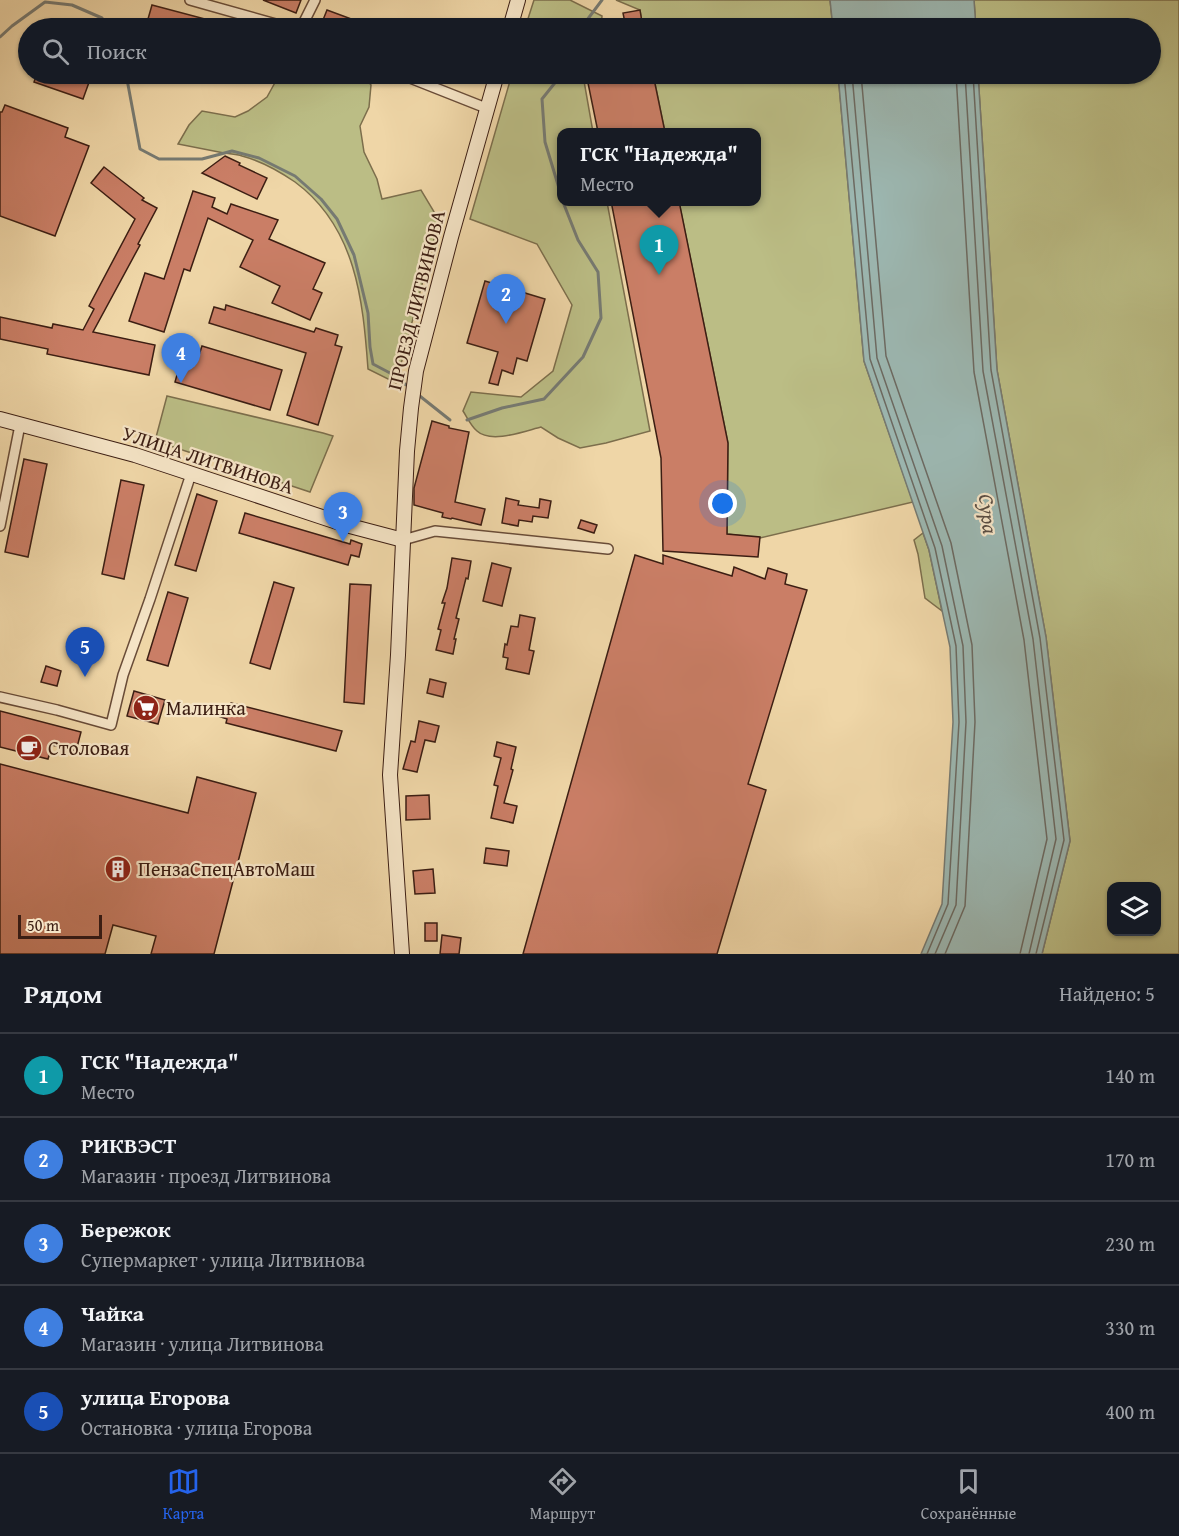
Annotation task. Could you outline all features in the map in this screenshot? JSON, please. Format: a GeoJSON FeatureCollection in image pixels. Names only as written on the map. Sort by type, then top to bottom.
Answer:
{"type":"FeatureCollection","features":[{"type":"Feature","properties":{"kind":"main road"},"geometry":{"type":"LineString","coordinates":[[513,18],[518,0]]}},
{"type":"Feature","properties":{"kind":"main road","name":"ПРОЕЗД ЛИТВИНОВА"},"geometry":{"type":"LineString","coordinates":[[402,954],[390,775],[409,429],[416,371],[493,84]]}},
{"type":"Feature","properties":{"kind":"main road","name":"УЛИЦА ЛИТВИНОВА"},"geometry":{"type":"LineString","coordinates":[[0,419],[135,455],[346,525],[403,540]]}},
{"type":"Feature","properties":{"kind":"street"},"geometry":{"type":"LineString","coordinates":[[190,0],[254,18]]}},
{"type":"Feature","properties":{"kind":"street"},"geometry":{"type":"LineString","coordinates":[[306,18],[315,0]]}},
{"type":"Feature","properties":{"kind":"street"},"geometry":{"type":"LineString","coordinates":[[425,84],[486,108]]}},
{"type":"Feature","properties":{"kind":"street"},"geometry":{"type":"LineString","coordinates":[[0,526],[20,425]]}},
{"type":"Feature","properties":{"kind":"street"},"geometry":{"type":"LineString","coordinates":[[0,697],[111,725],[123,675],[191,474]]}},
{"type":"Feature","properties":{"kind":"street"},"geometry":{"type":"LineString","coordinates":[[403,540],[435,531],[608,549]]}},
{"type":"Feature","properties":{"kind":"green space"},"geometry":{"type":"Polygon","coordinates":[[[534,0],[570,0],[602,16],[602,18],[528,18],[534,0]]]}},
{"type":"Feature","properties":{"kind":"green space"},"geometry":{"type":"Polygon","coordinates":[[[616,0],[830,0],[832,18],[641,18],[640,10],[616,0]]]}},
{"type":"Feature","properties":{"kind":"green space"},"geometry":{"type":"Polygon","coordinates":[[[974,0],[1179,0],[1179,954],[1042,954],[1070,841],[1046,637],[997,370],[979,84],[1161,84],[1161,18],[975,18],[974,0]]]}},
{"type":"Feature","properties":{"kind":"green space"},"geometry":{"type":"Polygon","coordinates":[[[274,84],[370,84],[369,107],[360,126],[364,152],[377,179],[382,199],[421,190],[439,220],[396,383],[368,369],[363,317],[353,266],[344,243],[331,220],[315,200],[289,178],[256,161],[238,155],[178,144],[189,125],[202,111],[235,117],[248,111],[267,97],[274,84]]]}},
{"type":"Feature","properties":{"kind":"green space"},"geometry":{"type":"Polygon","coordinates":[[[509,84],[585,84],[592,128],[557,128],[557,206],[608,206],[650,431],[580,448],[541,427],[499,437],[483,435],[473,427],[463,411],[471,392],[521,397],[553,371],[572,305],[537,244],[470,219],[509,84]]]}},
{"type":"Feature","properties":{"kind":"green space"},"geometry":{"type":"Polygon","coordinates":[[[655,84],[839,84],[864,361],[913,502],[760,538],[727,534],[728,443],[680,206],[761,206],[761,128],[664,128],[655,84]]]}},
{"type":"Feature","properties":{"kind":"green space"},"geometry":{"type":"Polygon","coordinates":[[[167,396],[333,436],[310,492],[155,441],[167,396]]]}},
{"type":"Feature","properties":{"kind":"green space"},"geometry":{"type":"Polygon","coordinates":[[[923,533],[929,550],[942,611],[925,598],[914,540],[923,533]]]}},
{"type":"Feature","properties":{"kind":"water"},"geometry":{"type":"Polygon","coordinates":[[[830,0],[974,0],[975,18],[832,18],[830,0]]]}},
{"type":"Feature","properties":{"kind":"water","name":"Сура"},"geometry":{"type":"Polygon","coordinates":[[[839,84],[979,84],[997,370],[1046,637],[1070,841],[1042,954],[921,954],[942,904],[953,722],[950,647],[929,550],[864,361],[839,84]]]}},
{"type":"Feature","properties":{"kind":"building"},"geometry":{"type":"Polygon","coordinates":[[[263,0],[301,0],[296,13],[263,0]]]}},
{"type":"Feature","properties":{"kind":"building"},"geometry":{"type":"Polygon","coordinates":[[[152,5],[201,18],[148,18],[152,5]]]}},
{"type":"Feature","properties":{"kind":"building"},"geometry":{"type":"Polygon","coordinates":[[[327,10],[349,18],[324,18],[327,10]]]}},
{"type":"Feature","properties":{"kind":"building"},"geometry":{"type":"Polygon","coordinates":[[[640,10],[641,18],[624,18],[623,13],[640,10]]]}},
{"type":"Feature","properties":{"kind":"building"},"geometry":{"type":"Polygon","coordinates":[[[40,84],[88,84],[83,99],[40,84]]]}},
{"type":"Feature","properties":{"kind":"building"},"geometry":{"type":"Polygon","coordinates":[[[588,84],[655,84],[664,128],[597,128],[588,84]]]}},
{"type":"Feature","properties":{"kind":"building"},"geometry":{"type":"Polygon","coordinates":[[[5,105],[68,128],[65,137],[89,146],[55,236],[0,216],[0,112],[5,105]]]}},
{"type":"Feature","properties":{"kind":"building"},"geometry":{"type":"Polygon","coordinates":[[[225,156],[267,178],[257,199],[202,173],[225,156]]]}},
{"type":"Feature","properties":{"kind":"building"},"geometry":{"type":"Polygon","coordinates":[[[104,167],[144,198],[142,200],[157,208],[138,244],[140,245],[93,332],[155,345],[149,375],[47,354],[48,349],[0,339],[0,317],[52,328],[53,324],[83,330],[94,309],[89,306],[135,219],[91,183],[104,167]]]}},
{"type":"Feature","properties":{"kind":"building"},"geometry":{"type":"Polygon","coordinates":[[[193,191],[215,198],[212,207],[227,214],[231,204],[278,220],[269,239],[325,263],[313,289],[322,293],[310,320],[272,303],[280,286],[240,267],[253,240],[208,218],[190,271],[184,269],[164,332],[129,321],[145,273],[164,279],[193,191]]]}},
{"type":"Feature","properties":{"kind":"building"},"geometry":{"type":"Polygon","coordinates":[[[612,206],[680,206],[728,443],[727,534],[760,537],[758,557],[663,551],[661,458],[612,206]]]}},
{"type":"Feature","properties":{"kind":"building"},"geometry":{"type":"Polygon","coordinates":[[[485,281],[545,299],[527,361],[517,358],[513,374],[502,370],[498,385],[489,383],[498,352],[467,343],[485,281]]]}},
{"type":"Feature","properties":{"kind":"building"},"geometry":{"type":"Polygon","coordinates":[[[226,305],[314,332],[316,328],[338,335],[335,345],[342,347],[318,425],[287,415],[306,353],[209,323],[214,307],[225,310],[226,305]]]}},
{"type":"Feature","properties":{"kind":"building"},"geometry":{"type":"Polygon","coordinates":[[[202,346],[282,370],[270,410],[175,382],[184,351],[199,355],[202,346]]]}},
{"type":"Feature","properties":{"kind":"building"},"geometry":{"type":"Polygon","coordinates":[[[432,421],[449,426],[449,428],[469,432],[455,502],[485,509],[481,525],[442,517],[443,513],[414,505],[414,488],[432,421]]]}},
{"type":"Feature","properties":{"kind":"building"},"geometry":{"type":"Polygon","coordinates":[[[24,459],[47,464],[28,557],[5,552],[24,459]]]}},
{"type":"Feature","properties":{"kind":"building"},"geometry":{"type":"Polygon","coordinates":[[[121,480],[144,485],[124,579],[102,574],[121,480]]]}},
{"type":"Feature","properties":{"kind":"building"},"geometry":{"type":"Polygon","coordinates":[[[197,494],[217,501],[196,571],[175,565],[197,494]]]}},
{"type":"Feature","properties":{"kind":"building"},"geometry":{"type":"Polygon","coordinates":[[[506,498],[519,501],[518,505],[539,508],[540,499],[551,501],[548,518],[533,516],[532,522],[519,520],[518,526],[502,523],[506,498]]]}},
{"type":"Feature","properties":{"kind":"building"},"geometry":{"type":"Polygon","coordinates":[[[245,513],[350,544],[351,540],[362,544],[359,557],[351,555],[348,565],[239,533],[245,513]]]}},
{"type":"Feature","properties":{"kind":"building"},"geometry":{"type":"Polygon","coordinates":[[[581,520],[597,525],[594,533],[578,528],[581,520]]]}},
{"type":"Feature","properties":{"kind":"building"},"geometry":{"type":"Polygon","coordinates":[[[635,555],[663,564],[663,555],[732,576],[734,567],[765,579],[768,568],[787,574],[785,584],[807,590],[748,784],[766,790],[717,954],[523,954],[635,555]]]}},
{"type":"Feature","properties":{"kind":"building"},"geometry":{"type":"Polygon","coordinates":[[[452,558],[471,561],[456,618],[459,619],[453,654],[436,650],[441,630],[438,629],[445,603],[442,603],[452,558]]]}},
{"type":"Feature","properties":{"kind":"building"},"geometry":{"type":"Polygon","coordinates":[[[492,563],[511,568],[502,606],[483,601],[492,563]]]}},
{"type":"Feature","properties":{"kind":"building"},"geometry":{"type":"Polygon","coordinates":[[[274,582],[294,588],[270,669],[250,663],[274,582]]]}},
{"type":"Feature","properties":{"kind":"building"},"geometry":{"type":"Polygon","coordinates":[[[350,584],[371,585],[364,704],[344,702],[350,584]]]}},
{"type":"Feature","properties":{"kind":"building"},"geometry":{"type":"Polygon","coordinates":[[[168,592],[188,598],[168,666],[147,660],[168,592]]]}},
{"type":"Feature","properties":{"kind":"building"},"geometry":{"type":"Polygon","coordinates":[[[520,615],[535,618],[529,650],[534,651],[529,674],[506,669],[508,658],[503,657],[511,626],[518,627],[520,615]]]}},
{"type":"Feature","properties":{"kind":"building"},"geometry":{"type":"Polygon","coordinates":[[[46,666],[61,671],[57,686],[41,682],[46,666]]]}},
{"type":"Feature","properties":{"kind":"building"},"geometry":{"type":"Polygon","coordinates":[[[430,679],[446,683],[443,697],[427,693],[430,679]]]}},
{"type":"Feature","properties":{"kind":"building","name":"Малинка"},"geometry":{"type":"Polygon","coordinates":[[[134,691],[165,700],[158,724],[127,716],[134,691]]]}},
{"type":"Feature","properties":{"kind":"building"},"geometry":{"type":"Polygon","coordinates":[[[231,703],[342,731],[336,751],[226,723],[227,719],[218,716],[220,707],[230,709],[231,703]]]}},
{"type":"Feature","properties":{"kind":"building"},"geometry":{"type":"Polygon","coordinates":[[[0,711],[81,732],[76,751],[52,745],[48,759],[0,747],[0,711]]]}},
{"type":"Feature","properties":{"kind":"building"},"geometry":{"type":"Polygon","coordinates":[[[419,721],[439,726],[435,742],[425,740],[417,772],[403,769],[411,741],[415,742],[419,721]]]}},
{"type":"Feature","properties":{"kind":"building"},"geometry":{"type":"Polygon","coordinates":[[[497,742],[516,747],[511,769],[513,770],[504,803],[517,806],[513,823],[491,818],[498,786],[494,785],[501,758],[494,756],[497,742]]]}},
{"type":"Feature","properties":{"kind":"building","name":"ПензаСпецАвтоМаш"},"geometry":{"type":"Polygon","coordinates":[[[0,764],[188,813],[197,777],[256,793],[214,954],[151,954],[156,936],[113,925],[105,954],[0,954],[0,764]]]}},
{"type":"Feature","properties":{"kind":"building"},"geometry":{"type":"Polygon","coordinates":[[[429,795],[430,819],[406,820],[406,796],[429,795]]]}},
{"type":"Feature","properties":{"kind":"building"},"geometry":{"type":"Polygon","coordinates":[[[486,848],[509,851],[507,866],[484,863],[486,848]]]}},
{"type":"Feature","properties":{"kind":"building"},"geometry":{"type":"Polygon","coordinates":[[[433,869],[435,893],[415,894],[413,871],[433,869]]]}},
{"type":"Feature","properties":{"kind":"building"},"geometry":{"type":"Polygon","coordinates":[[[425,923],[437,923],[437,941],[425,941],[425,923]]]}},
{"type":"Feature","properties":{"kind":"building"},"geometry":{"type":"Polygon","coordinates":[[[442,935],[461,938],[459,954],[440,954],[442,935]]]}},
{"type":"Feature","properties":{"kind":"waterway"},"geometry":{"type":"LineString","coordinates":[[588,18],[602,0]]}},
{"type":"Feature","properties":{"kind":"waterway"},"geometry":{"type":"LineString","coordinates":[[23,18],[45,2],[72,5],[102,18]]}},
{"type":"Feature","properties":{"kind":"waterway"},"geometry":{"type":"LineString","coordinates":[[0,37],[18,22]]}},
{"type":"Feature","properties":{"kind":"waterway"},"geometry":{"type":"LineString","coordinates":[[128,84],[140,149],[159,159],[202,159],[232,151],[259,158],[295,176],[321,199],[337,219],[354,255],[368,313],[373,364],[409,387]]}},
{"type":"Feature","properties":{"kind":"waterway"},"geometry":{"type":"LineString","coordinates":[[554,84],[542,99],[545,142],[557,182]]}},
{"type":"Feature","properties":{"kind":"waterway"},"geometry":{"type":"LineString","coordinates":[[467,420],[502,408],[544,399],[583,357],[601,318],[598,272],[578,240],[565,206]]}},
{"type":"Feature","properties":{"kind":"waterway"},"geometry":{"type":"LineString","coordinates":[[416,393],[450,420]]}},
{"type":"Feature","properties":{"kind":"place","name":"ГСК \"Надежда\""},"geometry":{"type":"Point","coordinates":[659,275]}},
{"type":"Feature","properties":{"kind":"place","name":"РИКВЭСТ"},"geometry":{"type":"Point","coordinates":[506,324]}},
{"type":"Feature","properties":{"kind":"place","name":"Чайка"},"geometry":{"type":"Point","coordinates":[181,383]}},
{"type":"Feature","properties":{"kind":"place","name":"Бережок"},"geometry":{"type":"Point","coordinates":[343,542]}},
{"type":"Feature","properties":{"kind":"place","name":"улица Егорова"},"geometry":{"type":"Point","coordinates":[85,677]}},
{"type":"Feature","properties":{"kind":"place","name":"Малинка"},"geometry":{"type":"Point","coordinates":[146,708]}},
{"type":"Feature","properties":{"kind":"place","name":"Столовая"},"geometry":{"type":"Point","coordinates":[29,748]}},
{"type":"Feature","properties":{"kind":"place","name":"ПензаСпецАвтоМаш"},"geometry":{"type":"Point","coordinates":[118,869]}}]}
